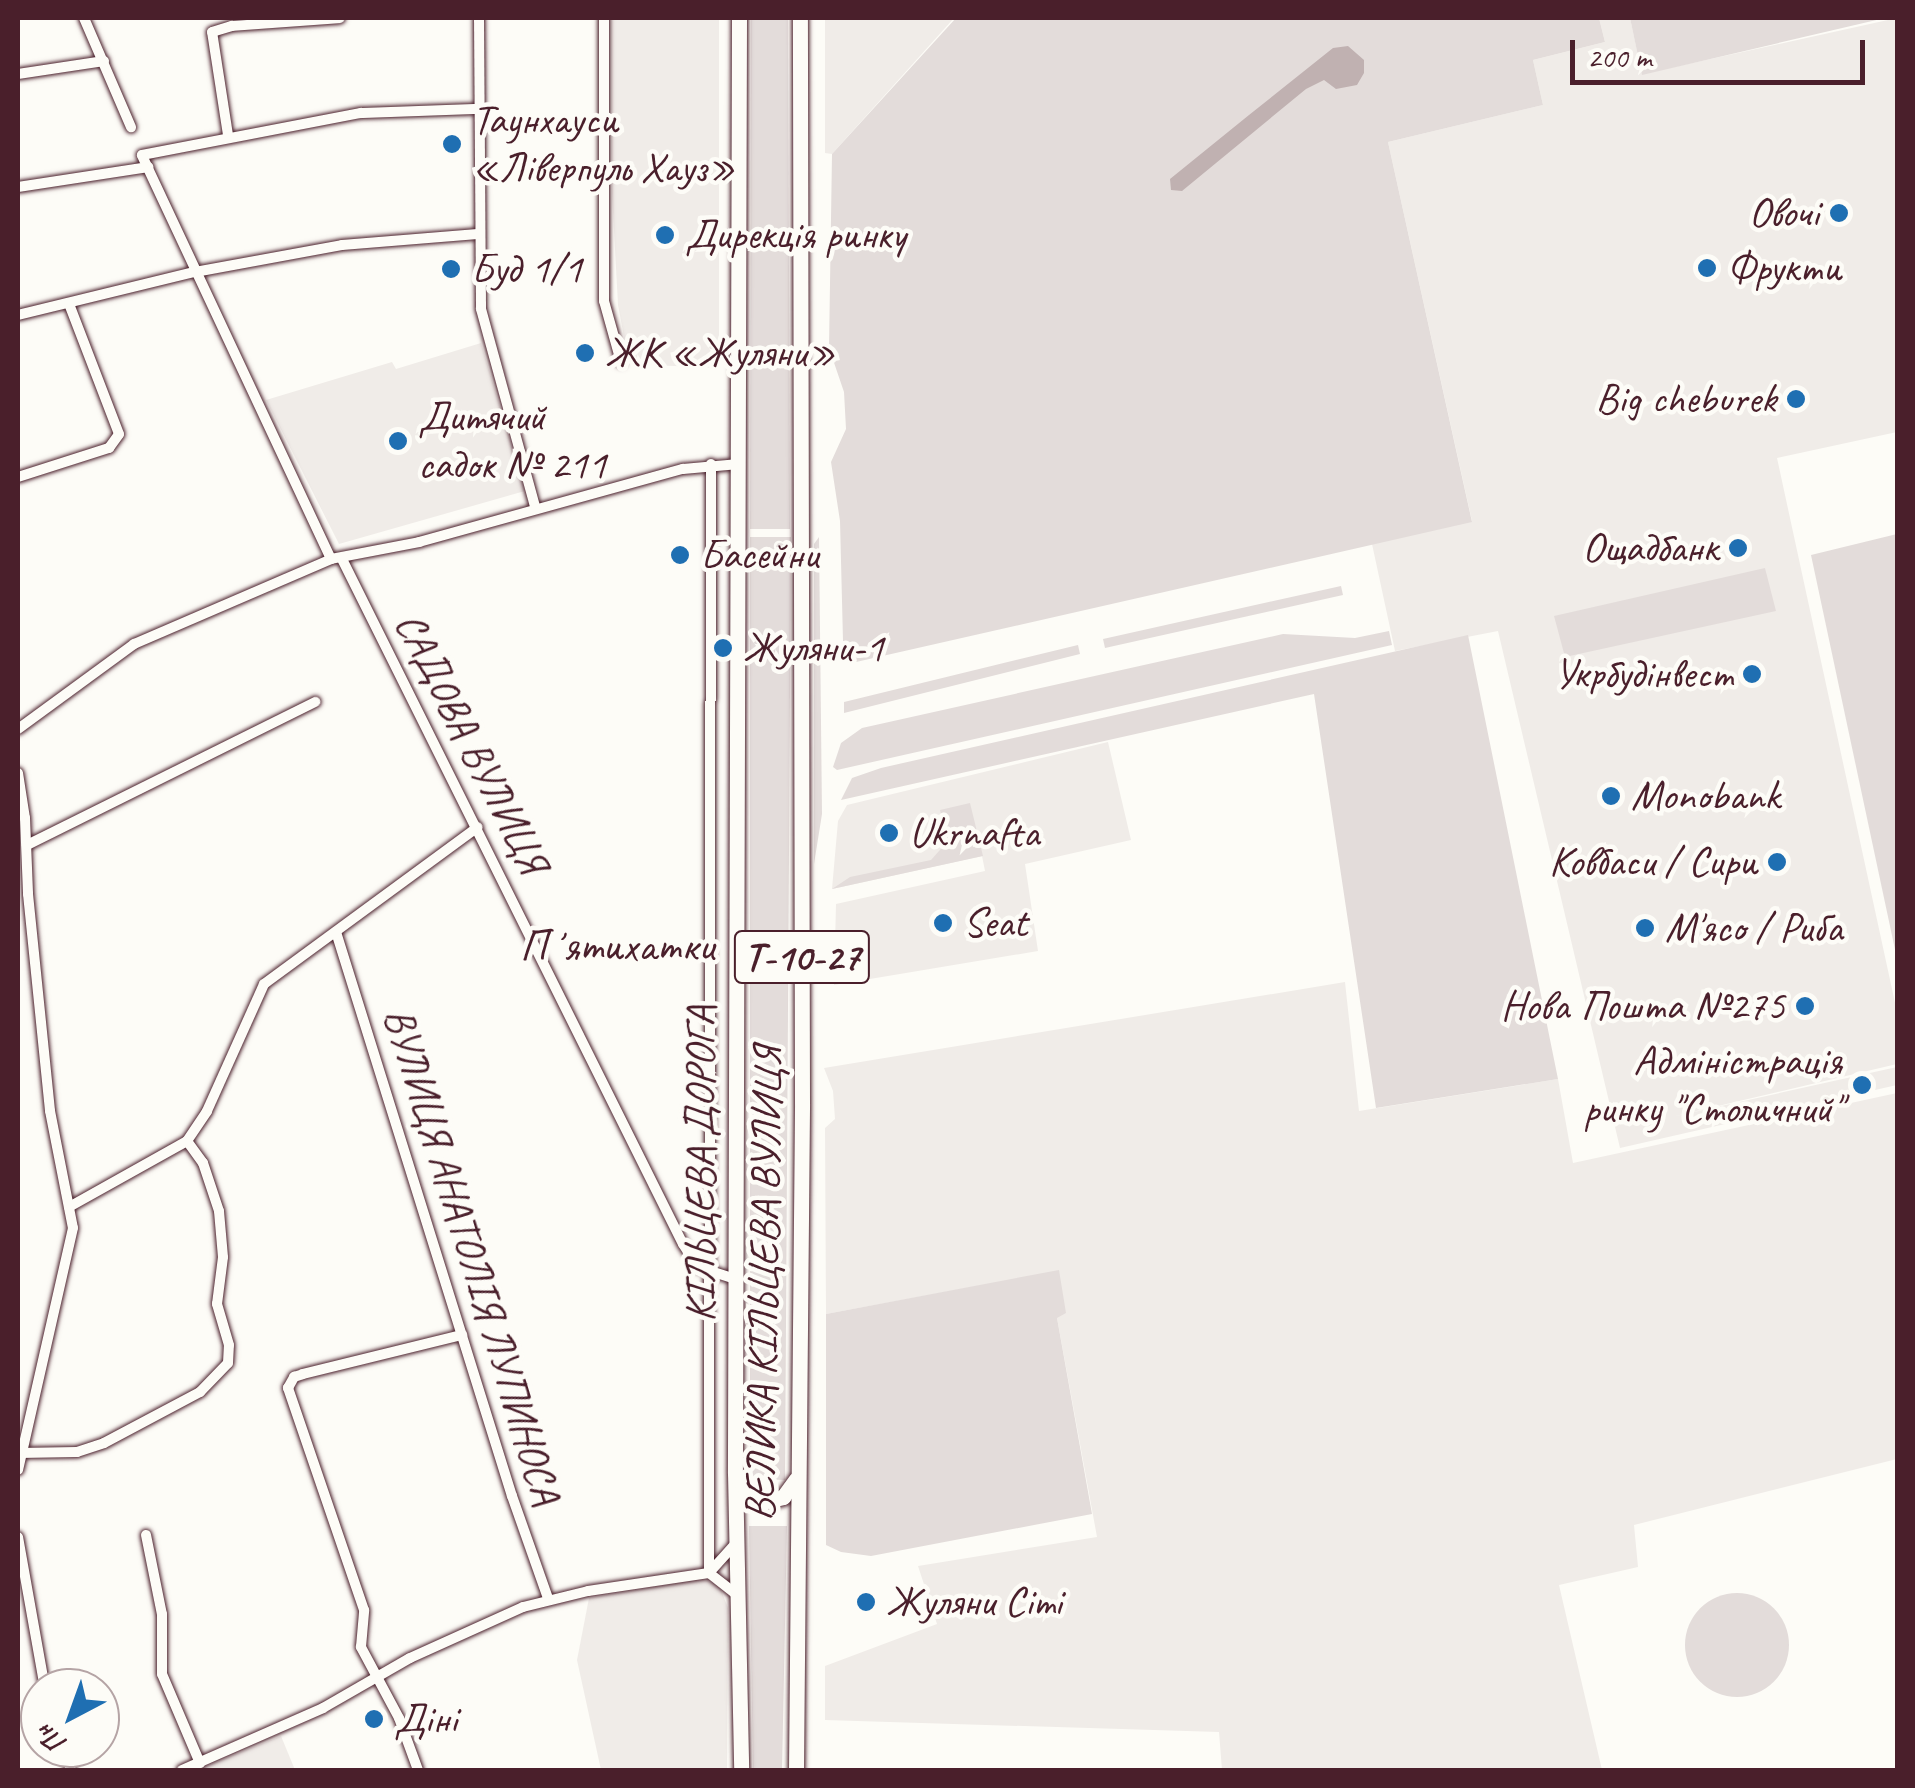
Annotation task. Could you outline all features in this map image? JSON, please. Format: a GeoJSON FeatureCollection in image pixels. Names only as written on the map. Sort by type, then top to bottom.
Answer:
{"type":"FeatureCollection","features":[{"type":"Feature","properties":{"kind":"highway","name":"КІЛЬЦЕВА ДОРОГА"},"geometry":{"type":"LineString","coordinates":[[739,18],[735,1473],[742,1770]]}},
{"type":"Feature","properties":{"kind":"highway","name":"ВЕЛИКА КІЛЬЦЕВА ВУЛИЦЯ"},"geometry":{"type":"LineString","coordinates":[[796,1770],[802,1024],[800,18]]}},
{"type":"Feature","properties":{"kind":"highway"},"geometry":{"type":"LineString","coordinates":[[735,1473],[752,1497],[763,1502],[783,1497],[796,1479]]}},
{"type":"Feature","properties":{"kind":"street"},"geometry":{"type":"LineString","coordinates":[[84,18],[131,127]]}},
{"type":"Feature","properties":{"kind":"street"},"geometry":{"type":"LineString","coordinates":[[340,18],[232,26],[212,32],[228,135],[361,114],[476,110]]}},
{"type":"Feature","properties":{"kind":"street"},"geometry":{"type":"LineString","coordinates":[[479,18],[476,110],[481,310],[536,507]]}},
{"type":"Feature","properties":{"kind":"street"},"geometry":{"type":"LineString","coordinates":[[604,18],[604,301],[622,362]]}},
{"type":"Feature","properties":{"kind":"street"},"geometry":{"type":"LineString","coordinates":[[18,74],[104,61]]}},
{"type":"Feature","properties":{"kind":"street","name":"САДОВА ВУЛИЦЯ"},"geometry":{"type":"LineString","coordinates":[[228,135],[142,155],[336,559],[478,827],[683,1244],[698,1267],[709,1273]]}},
{"type":"Feature","properties":{"kind":"street"},"geometry":{"type":"LineString","coordinates":[[18,187],[148,167]]}},
{"type":"Feature","properties":{"kind":"street"},"geometry":{"type":"LineString","coordinates":[[18,315],[195,272],[342,245],[478,234]]}},
{"type":"Feature","properties":{"kind":"street"},"geometry":{"type":"LineString","coordinates":[[18,478],[110,448],[120,434],[69,304]]}},
{"type":"Feature","properties":{"kind":"street"},"geometry":{"type":"LineString","coordinates":[[18,729],[134,644],[336,559],[712,464],[738,464]]}},
{"type":"Feature","properties":{"kind":"street"},"geometry":{"type":"LineString","coordinates":[[709,1573],[712,464]]}},
{"type":"Feature","properties":{"kind":"street"},"geometry":{"type":"LineString","coordinates":[[27,845],[316,702]]}},
{"type":"Feature","properties":{"kind":"street"},"geometry":{"type":"LineString","coordinates":[[18,774],[50,1111],[72,1240],[19,1443],[18,1470]]}},
{"type":"Feature","properties":{"kind":"street"},"geometry":{"type":"LineString","coordinates":[[69,1207],[187,1141],[207,1111],[260,989],[417,868],[478,827]]}},
{"type":"Feature","properties":{"kind":"street","name":"ВУЛИЦЯ АНАТОЛІЯ ЛУПИНОСА"},"geometry":{"type":"LineString","coordinates":[[336,932],[548,1598]]}},
{"type":"Feature","properties":{"kind":"street"},"geometry":{"type":"LineString","coordinates":[[19,1443],[77,1452],[104,1443],[200,1392],[228,1363],[230,1346],[217,1304],[222,1257],[219,1211],[203,1163],[187,1141]]}},
{"type":"Feature","properties":{"kind":"street"},"geometry":{"type":"LineString","coordinates":[[709,1273],[736,1279]]}},
{"type":"Feature","properties":{"kind":"street"},"geometry":{"type":"LineString","coordinates":[[418,1770],[400,1718],[375,1676],[359,1638],[366,1623],[352,1569],[288,1388],[294,1377],[302,1374],[462,1335]]}},
{"type":"Feature","properties":{"kind":"street"},"geometry":{"type":"LineString","coordinates":[[146,1535],[162,1614],[162,1674],[200,1762]]}},
{"type":"Feature","properties":{"kind":"street"},"geometry":{"type":"LineString","coordinates":[[18,1536],[41,1668]]}},
{"type":"Feature","properties":{"kind":"street"},"geometry":{"type":"LineString","coordinates":[[182,1770],[323,1708],[375,1676],[548,1598],[709,1573],[736,1542]]}},
{"type":"Feature","properties":{"kind":"street"},"geometry":{"type":"LineString","coordinates":[[709,1573],[737,1595]]}},
{"type":"Feature","properties":{"kind":"shaded area"},"geometry":{"type":"Polygon","coordinates":[[[611,18],[719,18],[719,368],[629,364],[618,305],[612,193],[611,18]]]}},
{"type":"Feature","properties":{"kind":"shaded area"},"geometry":{"type":"Polygon","coordinates":[[[751,18],[788,18],[790,529],[750,529],[751,18]]]}},
{"type":"Feature","properties":{"kind":"shaded area"},"geometry":{"type":"Polygon","coordinates":[[[825,18],[954,18],[832,154],[825,153],[825,18]]]}},
{"type":"Feature","properties":{"kind":"shaded area"},"geometry":{"type":"Polygon","coordinates":[[[956,18],[1599,18],[1605,42],[1533,60],[1543,105],[1388,142],[1472,522],[856,662],[843,641],[840,521],[831,462],[846,429],[844,392],[829,348],[832,154],[956,18]]]}},
{"type":"Feature","properties":{"kind":"shaded area"},"geometry":{"type":"Polygon","coordinates":[[[1599,18],[1630,18],[1642,74],[1897,18],[1897,432],[1777,458],[1897,1012],[1897,1064],[1671,1117],[1897,1067],[1897,1085],[1620,1148],[1498,631],[1395,651],[1372,544],[1472,521],[1388,142],[1543,105],[1533,60],[1605,42],[1599,18]]]}},
{"type":"Feature","properties":{"kind":"shaded area"},"geometry":{"type":"Polygon","coordinates":[[[1630,18],[1885,18],[1642,75],[1630,18]]]}},
{"type":"Feature","properties":{"kind":"shaded area"},"geometry":{"type":"Polygon","coordinates":[[[1348,46],[1364,60],[1364,73],[1357,85],[1336,89],[1324,80],[1306,89],[1182,191],[1171,190],[1170,179],[1333,48],[1348,46]]]}},
{"type":"Feature","properties":{"kind":"shaded area","name":"Дитячий садок № 211"},"geometry":{"type":"Polygon","coordinates":[[[481,343],[525,491],[339,544],[266,400],[392,362],[396,369],[481,343]]]}},
{"type":"Feature","properties":{"kind":"shaded area"},"geometry":{"type":"Polygon","coordinates":[[[1898,534],[1897,959],[1811,555],[1898,534]]]}},
{"type":"Feature","properties":{"kind":"shaded area"},"geometry":{"type":"Polygon","coordinates":[[[750,537],[791,537],[785,1480],[752,1479],[750,1469],[750,537]]]}},
{"type":"Feature","properties":{"kind":"shaded area"},"geometry":{"type":"Polygon","coordinates":[[[819,537],[822,814],[814,864],[814,544],[819,537]]]}},
{"type":"Feature","properties":{"kind":"shaded area"},"geometry":{"type":"Polygon","coordinates":[[[1765,568],[1776,611],[1565,657],[1554,616],[1765,568]]]}},
{"type":"Feature","properties":{"kind":"shaded area"},"geometry":{"type":"Polygon","coordinates":[[[1341,586],[1343,595],[1105,648],[1103,639],[1341,586]]]}},
{"type":"Feature","properties":{"kind":"shaded area"},"geometry":{"type":"Polygon","coordinates":[[[1389,631],[1392,645],[837,770],[833,767],[841,743],[862,728],[1283,634],[1355,638],[1389,631]]]}},
{"type":"Feature","properties":{"kind":"shaded area"},"geometry":{"type":"Polygon","coordinates":[[[1468,635],[1558,1079],[1376,1108],[1314,694],[841,800],[852,778],[881,768],[1468,635]]]}},
{"type":"Feature","properties":{"kind":"shaded area"},"geometry":{"type":"Polygon","coordinates":[[[1078,645],[1080,654],[844,713],[844,702],[1078,645]]]}},
{"type":"Feature","properties":{"kind":"shaded area"},"geometry":{"type":"Polygon","coordinates":[[[1108,742],[1131,840],[1025,864],[1038,951],[834,985],[836,904],[985,871],[982,856],[832,889],[838,821],[847,805],[1108,742]]]}},
{"type":"Feature","properties":{"kind":"shaded area"},"geometry":{"type":"Polygon","coordinates":[[[970,803],[983,856],[832,889],[850,877],[931,860],[947,842],[940,810],[970,803]]]}},
{"type":"Feature","properties":{"kind":"shaded area"},"geometry":{"type":"Polygon","coordinates":[[[1345,982],[1359,1111],[1558,1079],[1573,1163],[1897,1093],[1897,1459],[1634,1525],[1638,1567],[1559,1585],[1602,1770],[1222,1770],[1219,1732],[825,1720],[825,1666],[937,1624],[918,1566],[1097,1537],[1057,1318],[1059,1271],[826,1314],[825,1128],[835,1119],[833,1091],[824,1068],[1345,982]]]}},
{"type":"Feature","properties":{"kind":"shaded area"},"geometry":{"type":"Polygon","coordinates":[[[1059,1270],[1066,1313],[1057,1318],[1092,1514],[871,1556],[841,1552],[826,1545],[826,1314],[1059,1270]]]}},
{"type":"Feature","properties":{"kind":"shaded area"},"geometry":{"type":"Polygon","coordinates":[[[749,1526],[787,1526],[782,1770],[753,1770],[749,1526]]]}},
{"type":"Feature","properties":{"kind":"shaded area"},"geometry":{"type":"Polygon","coordinates":[[[701,1579],[719,1585],[728,1608],[727,1770],[601,1770],[577,1660],[589,1598],[701,1579]]]}},
{"type":"Feature","properties":{"kind":"shaded area"},"geometry":{"type":"Polygon","coordinates":[[[1737,1593],[1757,1597],[1774,1608],[1785,1625],[1789,1645],[1785,1665],[1774,1682],[1757,1693],[1737,1697],[1717,1693],[1700,1682],[1689,1665],[1685,1645],[1689,1625],[1700,1608],[1717,1597],[1737,1593]]]}},
{"type":"Feature","properties":{"kind":"shaded area"},"geometry":{"type":"Polygon","coordinates":[[[281,1736],[295,1770],[197,1770],[281,1736]]]}},
{"type":"Feature","properties":{"kind":"place","name":"Таунхауси «Ліверпуль Хауз»"},"geometry":{"type":"Point","coordinates":[452,144]}},
{"type":"Feature","properties":{"kind":"place","name":"Овочі"},"geometry":{"type":"Point","coordinates":[1839,213]}},
{"type":"Feature","properties":{"kind":"place","name":"Дирекція ринку"},"geometry":{"type":"Point","coordinates":[665,235]}},
{"type":"Feature","properties":{"kind":"place","name":"Фрукти"},"geometry":{"type":"Point","coordinates":[1707,268]}},
{"type":"Feature","properties":{"kind":"place","name":"Буд 1/1"},"geometry":{"type":"Point","coordinates":[451,269]}},
{"type":"Feature","properties":{"kind":"place","name":"ЖК «Жуляни»"},"geometry":{"type":"Point","coordinates":[585,353]}},
{"type":"Feature","properties":{"kind":"place","name":"Big cheburek"},"geometry":{"type":"Point","coordinates":[1796,399]}},
{"type":"Feature","properties":{"kind":"place","name":"Дитячий садок № 211"},"geometry":{"type":"Point","coordinates":[398,441]}},
{"type":"Feature","properties":{"kind":"place","name":"Ощадбанк"},"geometry":{"type":"Point","coordinates":[1738,548]}},
{"type":"Feature","properties":{"kind":"place","name":"Басейни"},"geometry":{"type":"Point","coordinates":[680,555]}},
{"type":"Feature","properties":{"kind":"place","name":"Жуляни-1"},"geometry":{"type":"Point","coordinates":[723,648]}},
{"type":"Feature","properties":{"kind":"place","name":"Укрбудінвест"},"geometry":{"type":"Point","coordinates":[1752,674]}},
{"type":"Feature","properties":{"kind":"place","name":"Monobank"},"geometry":{"type":"Point","coordinates":[1611,796]}},
{"type":"Feature","properties":{"kind":"place","name":"Ukrnafta"},"geometry":{"type":"Point","coordinates":[889,833]}},
{"type":"Feature","properties":{"kind":"place","name":"Ковбаси / Сири"},"geometry":{"type":"Point","coordinates":[1777,862]}},
{"type":"Feature","properties":{"kind":"place","name":"Seat"},"geometry":{"type":"Point","coordinates":[943,923]}},
{"type":"Feature","properties":{"kind":"place","name":"М'ясо / Риба"},"geometry":{"type":"Point","coordinates":[1645,928]}},
{"type":"Feature","properties":{"kind":"place","name":"Нова Пошта №275"},"geometry":{"type":"Point","coordinates":[1805,1006]}},
{"type":"Feature","properties":{"kind":"place","name":"Адміністрація ринку \"Столичний\""},"geometry":{"type":"Point","coordinates":[1862,1085]}},
{"type":"Feature","properties":{"kind":"place","name":"Жуляни Сіті"},"geometry":{"type":"Point","coordinates":[866,1602]}},
{"type":"Feature","properties":{"kind":"place","name":"Діні"},"geometry":{"type":"Point","coordinates":[374,1719]}},
{"type":"Feature","properties":{"kind":"district","name":"Пʼятихатки"},"geometry":{"type":"Point","coordinates":[617,946]}}]}
